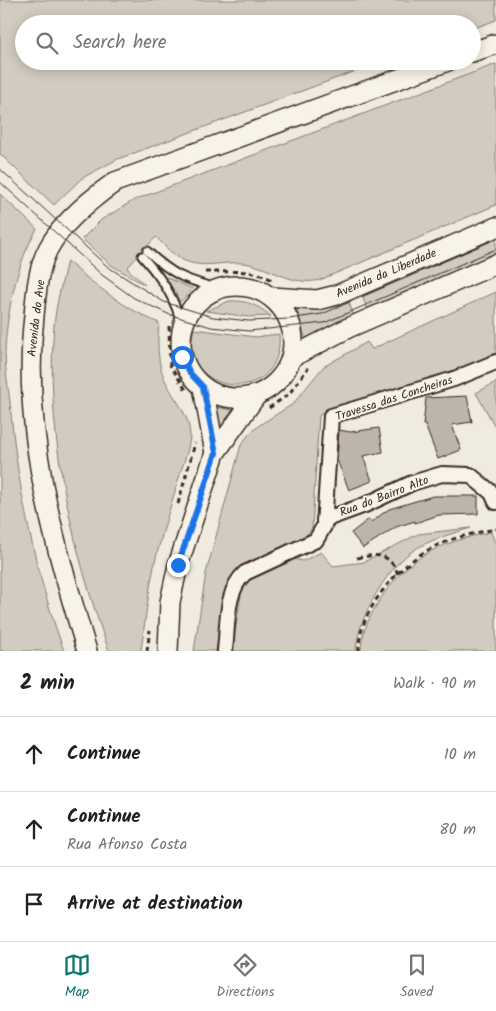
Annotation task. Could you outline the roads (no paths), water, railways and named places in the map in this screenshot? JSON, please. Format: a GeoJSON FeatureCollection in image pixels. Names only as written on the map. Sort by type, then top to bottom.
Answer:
{"type":"FeatureCollection","features":[{"type":"Feature","properties":{"kind":"street"},"geometry":{"type":"LineString","coordinates":[[481,49],[496,44]]}},
{"type":"Feature","properties":{"kind":"street","name":"Avenida do Ave"},"geometry":{"type":"LineString","coordinates":[[87,651],[56,547],[38,461],[30,391],[31,341],[37,287],[48,249],[73,217],[89,201],[115,182],[423,70]]}},
{"type":"Feature","properties":{"kind":"street","name":"Avenida da Liberdade"},"geometry":{"type":"LineString","coordinates":[[275,290],[316,300],[337,295],[496,226]]}},
{"type":"Feature","properties":{"kind":"street"},"geometry":{"type":"LineString","coordinates":[[292,357],[348,328],[496,264]]}},
{"type":"Feature","properties":{"kind":"street"},"geometry":{"type":"LineString","coordinates":[[197,392],[238,399],[256,396],[272,387],[284,374],[292,357],[292,328],[275,290],[238,286],[219,289],[203,297],[176,325],[181,338],[182,357],[197,392],[216,453]]}},
{"type":"Feature","properties":{"kind":"street","name":"Travessa das Concheiras"},"geometry":{"type":"LineString","coordinates":[[324,520],[331,416],[454,379],[496,362]]}},
{"type":"Feature","properties":{"kind":"street"},"geometry":{"type":"LineString","coordinates":[[166,646],[170,602],[178,565],[216,453],[256,396]]}},
{"type":"Feature","properties":{"kind":"street","name":"Rua do Bairro Alto"},"geometry":{"type":"LineString","coordinates":[[225,651],[232,592],[236,580],[245,572],[316,540],[324,526],[324,520],[365,505],[412,482],[442,474],[470,475],[492,493],[496,502]]}},
{"type":"Feature","properties":{"kind":"lane"},"geometry":{"type":"LineString","coordinates":[[176,325],[172,296],[144,254],[168,271],[219,289]]}},
{"type":"Feature","properties":{"kind":"tram line"},"geometry":{"type":"LineString","coordinates":[[0,169],[108,267],[164,302],[213,317],[249,321],[289,319],[322,314],[496,239]]}},
{"type":"Feature","properties":{"kind":"tram line"},"geometry":{"type":"LineString","coordinates":[[0,182],[102,275],[134,298],[168,314],[211,327],[249,331],[324,323],[496,249]]}}]}
